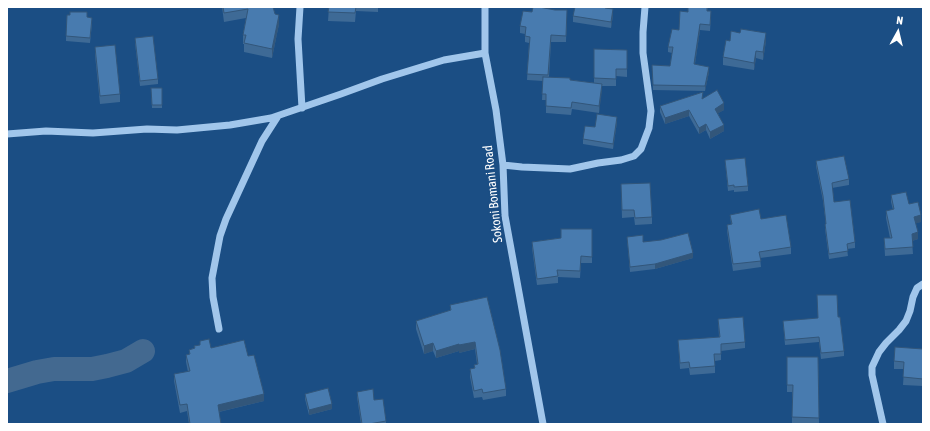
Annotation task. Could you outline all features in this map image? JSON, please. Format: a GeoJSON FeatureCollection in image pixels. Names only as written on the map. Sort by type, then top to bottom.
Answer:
{"type":"FeatureCollection","features":[{"type":"Feature","properties":{"kind":"street"},"geometry":{"type":"LineString","coordinates":[[300,7],[298,39],[302,108]]}},
{"type":"Feature","properties":{"kind":"street","name":"Sokoni Bomani Road"},"geometry":{"type":"LineString","coordinates":[[484,7],[485,53],[496,110],[502,164],[505,216],[543,424]]}},
{"type":"Feature","properties":{"kind":"street"},"geometry":{"type":"LineString","coordinates":[[502,164],[522,167],[570,168],[621,160],[634,156],[641,148],[649,128],[651,111],[644,53],[643,32],[645,7]]}},
{"type":"Feature","properties":{"kind":"street"},"geometry":{"type":"LineString","coordinates":[[7,134],[46,131],[93,133],[147,129],[177,130],[230,125],[278,116],[382,79],[444,60],[485,53]]}},
{"type":"Feature","properties":{"kind":"street"},"geometry":{"type":"LineString","coordinates":[[219,329],[212,297],[212,278],[220,236],[226,219],[262,141],[278,116]]}},
{"type":"Feature","properties":{"kind":"street"},"geometry":{"type":"LineString","coordinates":[[883,424],[872,375],[872,366],[879,352],[906,321],[917,288],[923,284]]}},
{"type":"Feature","properties":{"kind":"building"},"geometry":{"type":"Polygon","coordinates":[[[223,7],[273,7],[275,14],[279,15],[272,49],[244,43],[246,35],[243,35],[248,9],[224,13],[223,7]]]}},
{"type":"Feature","properties":{"kind":"building"},"geometry":{"type":"Polygon","coordinates":[[[329,7],[356,7],[355,13],[328,12],[329,7]]]}},
{"type":"Feature","properties":{"kind":"building"},"geometry":{"type":"Polygon","coordinates":[[[533,7],[567,10],[566,36],[551,35],[548,75],[527,74],[530,37],[525,36],[526,27],[520,26],[523,11],[532,12],[533,7]]]}},
{"type":"Feature","properties":{"kind":"building"},"geometry":{"type":"Polygon","coordinates":[[[575,7],[605,7],[613,9],[611,22],[573,16],[575,7]]]}},
{"type":"Feature","properties":{"kind":"building"},"geometry":{"type":"Polygon","coordinates":[[[688,7],[707,7],[707,11],[711,11],[710,25],[700,24],[694,64],[709,67],[705,86],[653,85],[652,65],[670,66],[673,47],[668,47],[672,29],[679,30],[680,11],[688,12],[688,7]]]}},
{"type":"Feature","properties":{"kind":"building"},"geometry":{"type":"Polygon","coordinates":[[[70,12],[87,12],[87,17],[92,18],[90,38],[66,36],[67,15],[70,15],[70,12]]]}},
{"type":"Feature","properties":{"kind":"building"},"geometry":{"type":"Polygon","coordinates":[[[741,29],[766,33],[763,52],[756,51],[754,63],[723,57],[726,40],[730,41],[731,31],[740,33],[741,29]]]}},
{"type":"Feature","properties":{"kind":"building"},"geometry":{"type":"Polygon","coordinates":[[[153,36],[158,79],[140,81],[135,38],[153,36]]]}},
{"type":"Feature","properties":{"kind":"building"},"geometry":{"type":"Polygon","coordinates":[[[115,45],[120,94],[100,96],[95,47],[115,45]]]}},
{"type":"Feature","properties":{"kind":"building"},"geometry":{"type":"Polygon","coordinates":[[[594,49],[627,50],[627,69],[616,69],[616,79],[594,78],[594,49]]]}},
{"type":"Feature","properties":{"kind":"building"},"geometry":{"type":"Polygon","coordinates":[[[543,77],[570,78],[570,80],[602,84],[599,106],[572,102],[571,108],[546,106],[546,94],[542,94],[543,77]]]}},
{"type":"Feature","properties":{"kind":"building"},"geometry":{"type":"Polygon","coordinates":[[[151,88],[162,88],[162,105],[152,105],[151,88]]]}},
{"type":"Feature","properties":{"kind":"building"},"geometry":{"type":"Polygon","coordinates":[[[717,90],[724,103],[715,109],[724,125],[710,132],[706,124],[699,128],[689,110],[665,118],[660,106],[703,92],[702,99],[717,90]]]}},
{"type":"Feature","properties":{"kind":"building"},"geometry":{"type":"Polygon","coordinates":[[[597,114],[617,117],[613,144],[583,139],[585,126],[595,127],[597,114]]]}},
{"type":"Feature","properties":{"kind":"building"},"geometry":{"type":"Polygon","coordinates":[[[844,156],[849,179],[832,183],[834,202],[850,200],[855,242],[847,244],[848,251],[829,254],[823,196],[816,161],[844,156]]]}},
{"type":"Feature","properties":{"kind":"building"},"geometry":{"type":"Polygon","coordinates":[[[745,158],[748,186],[728,186],[725,160],[745,158]]]}},
{"type":"Feature","properties":{"kind":"building"},"geometry":{"type":"Polygon","coordinates":[[[650,183],[652,217],[635,218],[634,210],[622,210],[621,184],[650,183]]]}},
{"type":"Feature","properties":{"kind":"building"},"geometry":{"type":"Polygon","coordinates":[[[906,192],[909,204],[918,202],[921,215],[914,217],[918,232],[912,234],[913,247],[885,249],[884,238],[892,238],[886,211],[894,209],[891,195],[906,192]]]}},
{"type":"Feature","properties":{"kind":"building"},"geometry":{"type":"Polygon","coordinates":[[[759,209],[761,219],[786,215],[791,247],[759,252],[761,261],[733,264],[727,225],[732,224],[730,215],[759,209]]]}},
{"type":"Feature","properties":{"kind":"building"},"geometry":{"type":"Polygon","coordinates":[[[561,229],[592,229],[592,257],[581,256],[580,271],[557,270],[558,276],[537,279],[532,242],[561,238],[561,229]]]}},
{"type":"Feature","properties":{"kind":"building"},"geometry":{"type":"Polygon","coordinates":[[[688,233],[693,253],[655,264],[630,267],[627,237],[643,235],[643,242],[661,240],[688,233]]]}},
{"type":"Feature","properties":{"kind":"building"},"geometry":{"type":"Polygon","coordinates":[[[817,295],[837,295],[838,317],[840,317],[844,351],[821,353],[819,337],[785,340],[783,321],[818,318],[817,295]]]}},
{"type":"Feature","properties":{"kind":"building"},"geometry":{"type":"Polygon","coordinates":[[[487,297],[500,350],[506,389],[483,393],[482,389],[474,391],[470,369],[475,368],[474,365],[478,364],[475,342],[459,344],[436,351],[433,343],[424,346],[416,321],[451,310],[450,305],[487,297]]]}},
{"type":"Feature","properties":{"kind":"building"},"geometry":{"type":"Polygon","coordinates":[[[743,317],[745,342],[721,344],[721,354],[714,354],[715,366],[690,368],[689,362],[680,363],[678,340],[720,337],[718,319],[743,317]]]}},
{"type":"Feature","properties":{"kind":"building"},"geometry":{"type":"Polygon","coordinates":[[[209,339],[211,348],[244,340],[248,356],[254,355],[264,394],[218,405],[221,424],[190,424],[187,404],[180,405],[174,374],[190,371],[186,355],[190,354],[189,350],[195,348],[194,346],[200,345],[200,341],[209,339]]]}},
{"type":"Feature","properties":{"kind":"building"},"geometry":{"type":"Polygon","coordinates":[[[895,347],[923,349],[923,379],[903,377],[904,362],[894,361],[895,347]]]}},
{"type":"Feature","properties":{"kind":"building"},"geometry":{"type":"Polygon","coordinates":[[[787,357],[818,357],[819,418],[792,417],[793,385],[787,385],[787,357]]]}},
{"type":"Feature","properties":{"kind":"building"},"geometry":{"type":"Polygon","coordinates":[[[328,388],[332,404],[309,410],[305,394],[328,388]]]}},
{"type":"Feature","properties":{"kind":"building"},"geometry":{"type":"Polygon","coordinates":[[[373,389],[374,400],[383,399],[386,421],[362,424],[357,392],[373,389]]]}},
{"type":"Feature","properties":{"kind":"waterway"},"geometry":{"type":"LineString","coordinates":[[7,381],[37,372],[54,369],[92,369],[107,366],[126,361],[143,351]]}}]}
